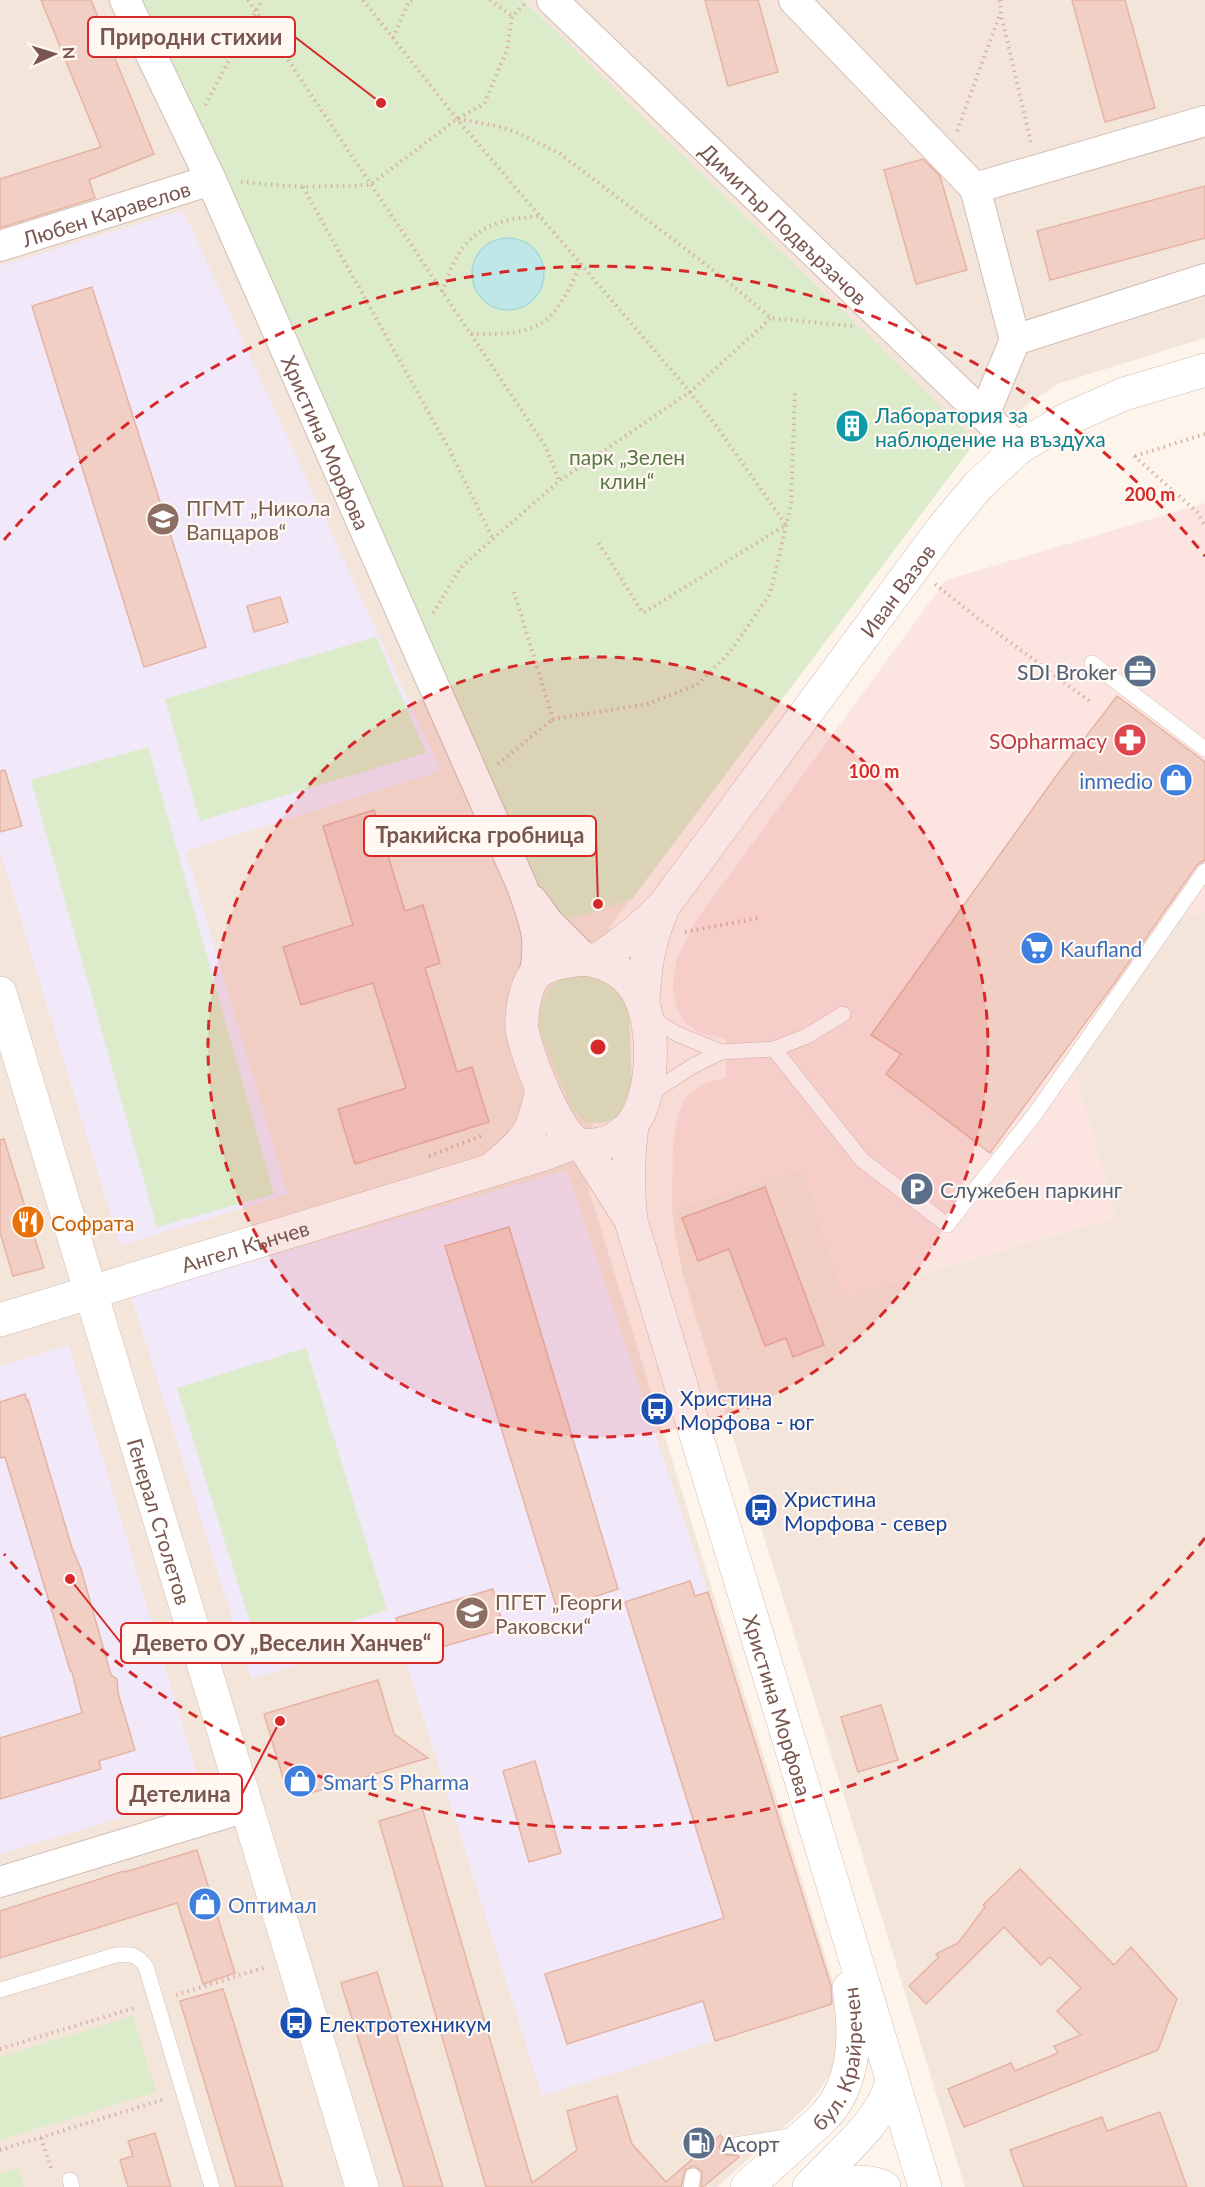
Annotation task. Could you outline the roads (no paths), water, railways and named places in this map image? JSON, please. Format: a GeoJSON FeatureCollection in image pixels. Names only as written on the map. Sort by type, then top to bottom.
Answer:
{"type":"FeatureCollection","features":[{"type":"Feature","properties":{"kind":"main road","name":"Иван Вазов"},"geometry":{"type":"LineString","coordinates":[[590,960],[637,933],[665,904],[942,529],[977,487],[1018,448],[1067,418],[1124,394],[1205,370]]}},
{"type":"Feature","properties":{"kind":"main road","name":"Иван Вазов"},"geometry":{"type":"LineString","coordinates":[[644,1008],[646,959],[651,938],[665,904]]}},
{"type":"Feature","properties":{"kind":"main road"},"geometry":{"type":"LineString","coordinates":[[590,960],[617,970],[632,984],[644,1008],[650,1054],[649,1077],[639,1111],[610,1140],[599,1144],[579,1144],[558,1120],[542,1088],[522,1029],[522,1009],[534,977],[547,967],[561,962],[590,960]]}},
{"type":"Feature","properties":{"kind":"main road","name":"Генерал Столетов"},"geometry":{"type":"LineString","coordinates":[[0,993],[6,1034],[90,1292],[362,2187]]}},
{"type":"Feature","properties":{"kind":"main road","name":"Ангел Кънчев"},"geometry":{"type":"LineString","coordinates":[[491,1170],[522,1144],[530,1132],[542,1088]]}},
{"type":"Feature","properties":{"kind":"main road","name":"Христина Морфова"},"geometry":{"type":"LineString","coordinates":[[639,1111],[628,1158],[627,1186],[631,1221],[925,2187]]}},
{"type":"Feature","properties":{"kind":"main road","name":"Ангел Кънчев"},"geometry":{"type":"LineString","coordinates":[[0,1320],[579,1144]]}},
{"type":"Feature","properties":{"kind":"main road","name":"Христина Морфова"},"geometry":{"type":"LineString","coordinates":[[579,1144],[631,1221]]}},
{"type":"Feature","properties":{"kind":"main road","name":"бул. Крайречен"},"geometry":{"type":"LineString","coordinates":[[747,2187],[832,2109],[844,2088],[853,2036],[852,2009],[837,1897]]}},
{"type":"Feature","properties":{"kind":"main road","name":"бул. Крайречен"},"geometry":{"type":"LineString","coordinates":[[809,2187],[875,2117],[887,2098],[892,2078]]}},
{"type":"Feature","properties":{"kind":"main road"},"geometry":{"type":"LineString","coordinates":[[814,2126],[843,2116],[875,2117],[896,2121],[912,2143]]}},
{"type":"Feature","properties":{"kind":"main road"},"geometry":{"type":"LineString","coordinates":[[830,2187],[854,2181],[884,2187]]}},
{"type":"Feature","properties":{"kind":"street","name":"Христина Морфова"},"geometry":{"type":"LineString","coordinates":[[125,0],[211,180],[522,886],[537,928],[539,951],[534,977]]}},
{"type":"Feature","properties":{"kind":"street","name":"Димитър Подвързачов"},"geometry":{"type":"LineString","coordinates":[[552,0],[1018,448]]}},
{"type":"Feature","properties":{"kind":"street"},"geometry":{"type":"LineString","coordinates":[[794,0],[975,188],[1015,340],[984,415]]}},
{"type":"Feature","properties":{"kind":"street"},"geometry":{"type":"LineString","coordinates":[[975,188],[1205,121]]}},
{"type":"Feature","properties":{"kind":"street","name":"Любен Каравелов"},"geometry":{"type":"LineString","coordinates":[[0,246],[211,180]]}},
{"type":"Feature","properties":{"kind":"street"},"geometry":{"type":"LineString","coordinates":[[1015,340],[1205,279]]}},
{"type":"Feature","properties":{"kind":"street","name":"Христина Морфова"},"geometry":{"type":"LineString","coordinates":[[522,886],[548,922],[590,960]]}},
{"type":"Feature","properties":{"kind":"street"},"geometry":{"type":"LineString","coordinates":[[0,1882],[246,1807]]}},
{"type":"Feature","properties":{"kind":"lane"},"geometry":{"type":"LineString","coordinates":[[1092,663],[1205,749]]}},
{"type":"Feature","properties":{"kind":"lane"},"geometry":{"type":"LineString","coordinates":[[774,1049],[862,1160],[946,1225],[1035,1114],[1205,871]]}},
{"type":"Feature","properties":{"kind":"lane"},"geometry":{"type":"LineString","coordinates":[[644,1008],[677,1034],[721,1052]]}},
{"type":"Feature","properties":{"kind":"lane"},"geometry":{"type":"LineString","coordinates":[[639,1111],[691,1067],[721,1052],[774,1049],[807,1036],[843,1014]]}},
{"type":"Feature","properties":{"kind":"lane"},"geometry":{"type":"LineString","coordinates":[[0,1990],[116,1955],[136,1955],[146,1967],[212,2187]]}},
{"type":"Feature","properties":{"kind":"lane"},"geometry":{"type":"LineString","coordinates":[[729,2146],[814,2126]]}},
{"type":"Feature","properties":{"kind":"water"},"geometry":{"type":"Polygon","coordinates":[[[515,238],[534,248],[542,260],[544,274],[542,288],[534,300],[522,308],[501,310],[482,300],[474,288],[472,267],[482,248],[494,240],[515,238]]]}},
{"type":"Feature","properties":{"kind":"place","name":"Природни стихии"},"geometry":{"type":"Point","coordinates":[381,103]}},
{"type":"Feature","properties":{"kind":"place","name":"Лаборатория за наблюдение на въздуха"},"geometry":{"type":"Point","coordinates":[852,426]}},
{"type":"Feature","properties":{"kind":"place","name":"ПГМТ „Никола Вапцаров“"},"geometry":{"type":"Point","coordinates":[163,519]}},
{"type":"Feature","properties":{"kind":"place","name":"SDI Broker"},"geometry":{"type":"Point","coordinates":[1140,671]}},
{"type":"Feature","properties":{"kind":"place","name":"SOpharmacy"},"geometry":{"type":"Point","coordinates":[1130,740]}},
{"type":"Feature","properties":{"kind":"place","name":"inmedio"},"geometry":{"type":"Point","coordinates":[1176,780]}},
{"type":"Feature","properties":{"kind":"place","name":"Тракийска гробница"},"geometry":{"type":"Point","coordinates":[598,904]}},
{"type":"Feature","properties":{"kind":"place","name":"Kaufland"},"geometry":{"type":"Point","coordinates":[1037,948]}},
{"type":"Feature","properties":{"kind":"place","name":"Служебен паркинг"},"geometry":{"type":"Point","coordinates":[917,1189]}},
{"type":"Feature","properties":{"kind":"place","name":"Софрата"},"geometry":{"type":"Point","coordinates":[28,1222]}},
{"type":"Feature","properties":{"kind":"place","name":"Христина Морфова - юг"},"geometry":{"type":"Point","coordinates":[657,1409]}},
{"type":"Feature","properties":{"kind":"place","name":"Христина Морфова - север"},"geometry":{"type":"Point","coordinates":[761,1510]}},
{"type":"Feature","properties":{"kind":"place","name":"Девето ОУ „Веселин Ханчев“"},"geometry":{"type":"Point","coordinates":[70,1579]}},
{"type":"Feature","properties":{"kind":"place","name":"ПГЕТ „Георги Раковски“"},"geometry":{"type":"Point","coordinates":[472,1613]}},
{"type":"Feature","properties":{"kind":"place","name":"Детелина"},"geometry":{"type":"Point","coordinates":[280,1721]}},
{"type":"Feature","properties":{"kind":"place","name":"Smart S Pharma"},"geometry":{"type":"Point","coordinates":[300,1781]}},
{"type":"Feature","properties":{"kind":"place","name":"Оптимал"},"geometry":{"type":"Point","coordinates":[205,1904]}},
{"type":"Feature","properties":{"kind":"place","name":"Електротехникум"},"geometry":{"type":"Point","coordinates":[296,2023]}},
{"type":"Feature","properties":{"kind":"place","name":"Асорт"},"geometry":{"type":"Point","coordinates":[699,2143]}},
{"type":"Feature","properties":{"kind":"park label","name":"парк „Зелен клин“"},"geometry":{"type":"Point","coordinates":[627,468]}}]}
